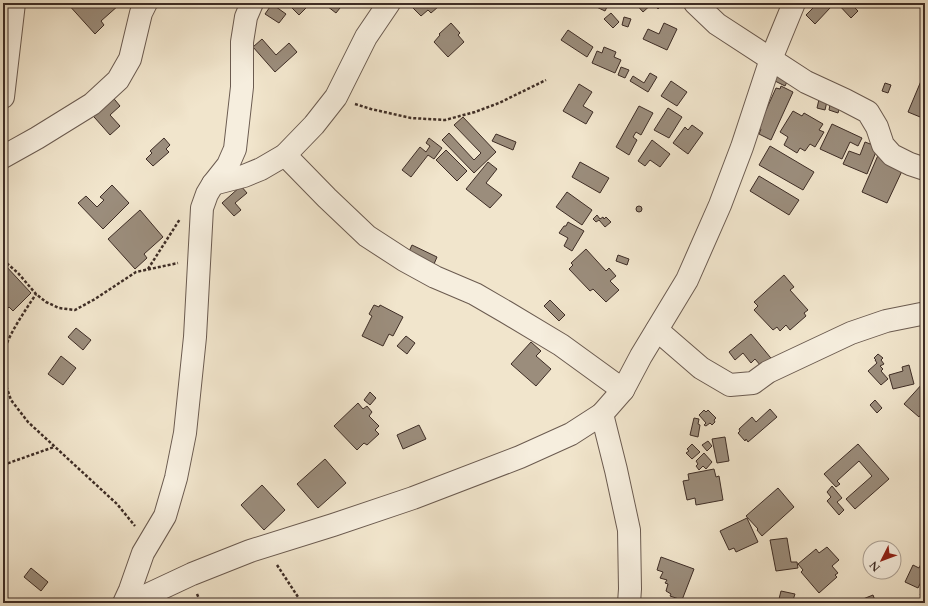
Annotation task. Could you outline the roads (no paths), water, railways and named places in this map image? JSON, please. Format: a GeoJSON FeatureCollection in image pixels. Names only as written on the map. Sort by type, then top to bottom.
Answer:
{"type":"FeatureCollection","features":[{"type":"Feature","properties":{"kind":"street"},"geometry":{"type":"LineString","coordinates":[[3,97],[14,3]]}},
{"type":"Feature","properties":{"kind":"street"},"geometry":{"type":"LineString","coordinates":[[3,157],[92,104],[118,80],[130,59],[141,13],[146,3]]}},
{"type":"Feature","properties":{"kind":"street"},"geometry":{"type":"LineString","coordinates":[[124,603],[143,553],[165,516],[176,478],[185,433],[195,337],[202,208],[207,194],[228,165],[235,149],[242,87],[242,42],[246,17],[252,3]]}},
{"type":"Feature","properties":{"kind":"street"},"geometry":{"type":"LineString","coordinates":[[213,184],[244,176],[261,169],[285,155],[314,125],[336,97],[366,37],[389,3]]}},
{"type":"Feature","properties":{"kind":"street"},"geometry":{"type":"LineString","coordinates":[[695,3],[718,24],[806,82],[846,100],[868,112],[877,127],[883,144],[892,155],[910,164],[925,169]]}},
{"type":"Feature","properties":{"kind":"street"},"geometry":{"type":"LineString","coordinates":[[130,603],[192,574],[250,551],[413,498],[520,457],[571,434],[602,414],[623,390],[687,280],[720,205],[742,147],[771,58],[794,3]]}},
{"type":"Feature","properties":{"kind":"street"},"geometry":{"type":"LineString","coordinates":[[285,155],[367,236],[404,260],[435,277],[475,294],[561,345],[623,390]]}},
{"type":"Feature","properties":{"kind":"street"},"geometry":{"type":"LineString","coordinates":[[658,330],[701,368],[730,385],[753,384],[768,372],[850,333],[886,321],[925,314]]}},
{"type":"Feature","properties":{"kind":"street"},"geometry":{"type":"LineString","coordinates":[[602,414],[629,530],[635,598]]}}]}
